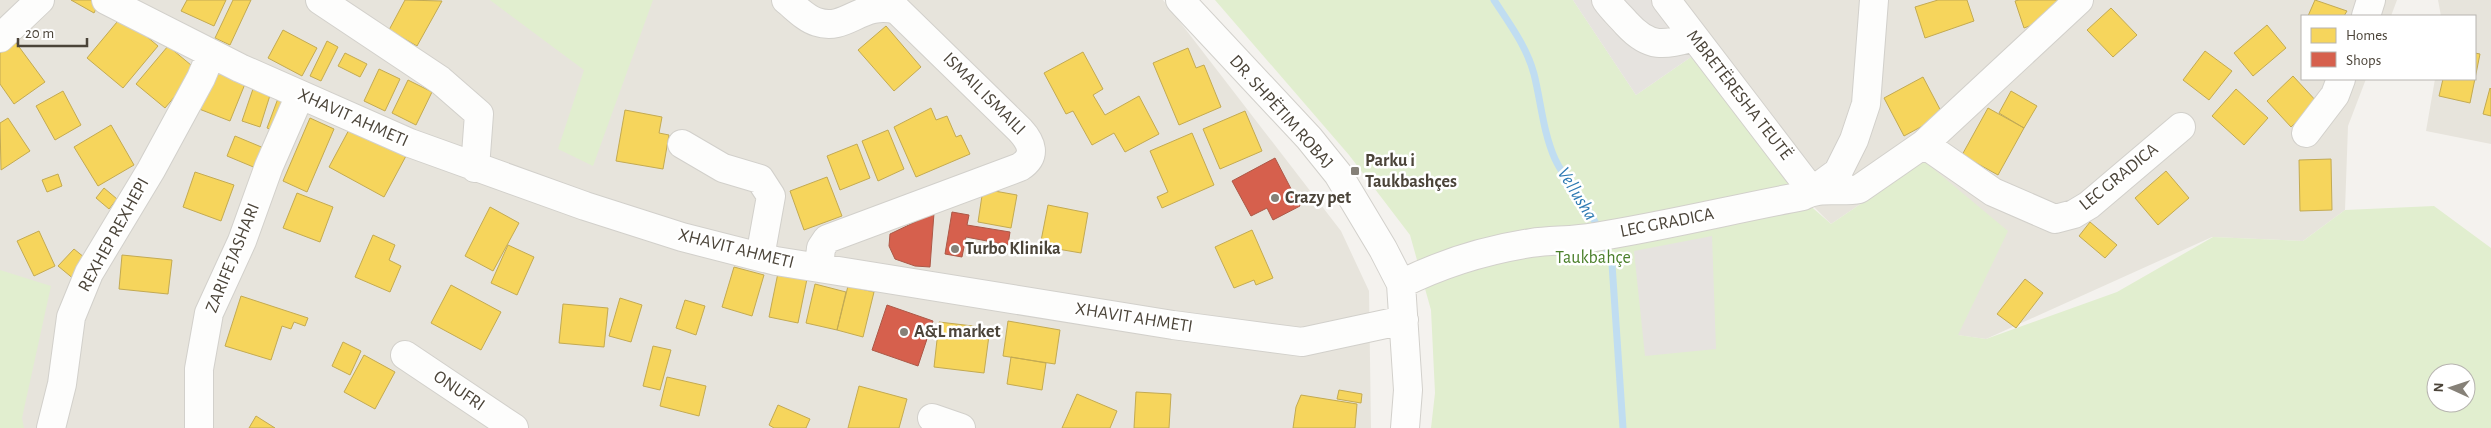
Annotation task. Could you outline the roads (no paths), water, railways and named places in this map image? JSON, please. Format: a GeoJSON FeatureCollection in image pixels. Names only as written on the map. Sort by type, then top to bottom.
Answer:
{"type":"FeatureCollection","features":[{"type":"Feature","properties":{"kind":"street"},"geometry":{"type":"LineString","coordinates":[[0,38],[40,0]]}},
{"type":"Feature","properties":{"kind":"street","name":"XHAVIT AHMETI"},"geometry":{"type":"LineString","coordinates":[[106,0],[211,54],[410,143],[475,168],[682,237],[760,257],[1173,325],[1302,342],[1404,320]]}},
{"type":"Feature","properties":{"kind":"street"},"geometry":{"type":"LineString","coordinates":[[320,0],[440,80],[479,114],[475,168]]}},
{"type":"Feature","properties":{"kind":"street","name":"ISMAIL ISMAILI"},"geometry":{"type":"LineString","coordinates":[[786,0],[815,22],[828,24],[869,6],[884,4],[897,10],[1020,130],[1030,141],[1032,152],[1028,162],[1020,167],[827,239],[821,248],[818,268]]}},
{"type":"Feature","properties":{"kind":"street","name":"DR. SHPËTIM ROBAJ"},"geometry":{"type":"LineString","coordinates":[[1180,0],[1309,138],[1338,174],[1383,249],[1401,284]]}},
{"type":"Feature","properties":{"kind":"street"},"geometry":{"type":"LineString","coordinates":[[1606,0],[1638,36],[1653,43],[1670,43],[1694,37]]}},
{"type":"Feature","properties":{"kind":"street","name":"MBRETËRESHA TEUTË"},"geometry":{"type":"LineString","coordinates":[[1666,0],[1812,190]]}},
{"type":"Feature","properties":{"kind":"street"},"geometry":{"type":"LineString","coordinates":[[1812,190],[1838,172],[1854,140],[1866,104],[1874,0]]}},
{"type":"Feature","properties":{"kind":"street","name":"LEC GRADICA"},"geometry":{"type":"LineString","coordinates":[[1401,284],[1417,276],[1495,250],[1670,224],[1803,196],[1812,190],[1847,191],[1858,189],[1924,144],[2079,0]]}},
{"type":"Feature","properties":{"kind":"street"},"geometry":{"type":"LineString","coordinates":[[2366,15],[2371,0]]}},
{"type":"Feature","properties":{"kind":"street","name":"REXHEP REXHEPI"},"geometry":{"type":"LineString","coordinates":[[52,428],[62,384],[72,317],[89,273],[151,170],[201,78],[211,54]]}},
{"type":"Feature","properties":{"kind":"street"},"geometry":{"type":"LineString","coordinates":[[2306,133],[2335,95],[2341,80]]}},
{"type":"Feature","properties":{"kind":"street","name":"ZARIFE JASHARI"},"geometry":{"type":"LineString","coordinates":[[199,428],[199,368],[209,313],[242,241],[269,166],[300,95]]}},
{"type":"Feature","properties":{"kind":"street","name":"LEC GRADICA"},"geometry":{"type":"LineString","coordinates":[[1924,144],[1993,192],[2055,218],[2074,214],[2089,205],[2181,127]]}},
{"type":"Feature","properties":{"kind":"street"},"geometry":{"type":"LineString","coordinates":[[682,144],[723,168],[760,180],[771,196],[760,257]]}},
{"type":"Feature","properties":{"kind":"street"},"geometry":{"type":"LineString","coordinates":[[1401,284],[1408,390],[1405,428]]}},
{"type":"Feature","properties":{"kind":"street","name":"ONUFRI"},"geometry":{"type":"LineString","coordinates":[[405,355],[514,428]]}},
{"type":"Feature","properties":{"kind":"street"},"geometry":{"type":"LineString","coordinates":[[932,418],[961,428]]}},
{"type":"Feature","properties":{"kind":"waterway","name":"Vellusha"},"geometry":{"type":"LineString","coordinates":[[1494,0],[1517,36],[1531,64],[1545,128],[1555,159],[1590,212],[1599,231]]}},
{"type":"Feature","properties":{"kind":"waterway","name":"Vellusha"},"geometry":{"type":"LineString","coordinates":[[1603,241],[1612,264],[1623,428]]}},
{"type":"Feature","properties":{"kind":"place","name":"Parku i Taukbashçes"},"geometry":{"type":"Point","coordinates":[1355,171]}},
{"type":"Feature","properties":{"kind":"place","name":"Crazy pet"},"geometry":{"type":"Point","coordinates":[1275,198]}},
{"type":"Feature","properties":{"kind":"place","name":"Turbo Klinika"},"geometry":{"type":"Point","coordinates":[955,249]}},
{"type":"Feature","properties":{"kind":"place","name":"A&L market"},"geometry":{"type":"Point","coordinates":[904,332]}},
{"type":"Feature","properties":{"kind":"park label","name":"Taukbahçe"},"geometry":{"type":"Point","coordinates":[1593,258]}}]}
